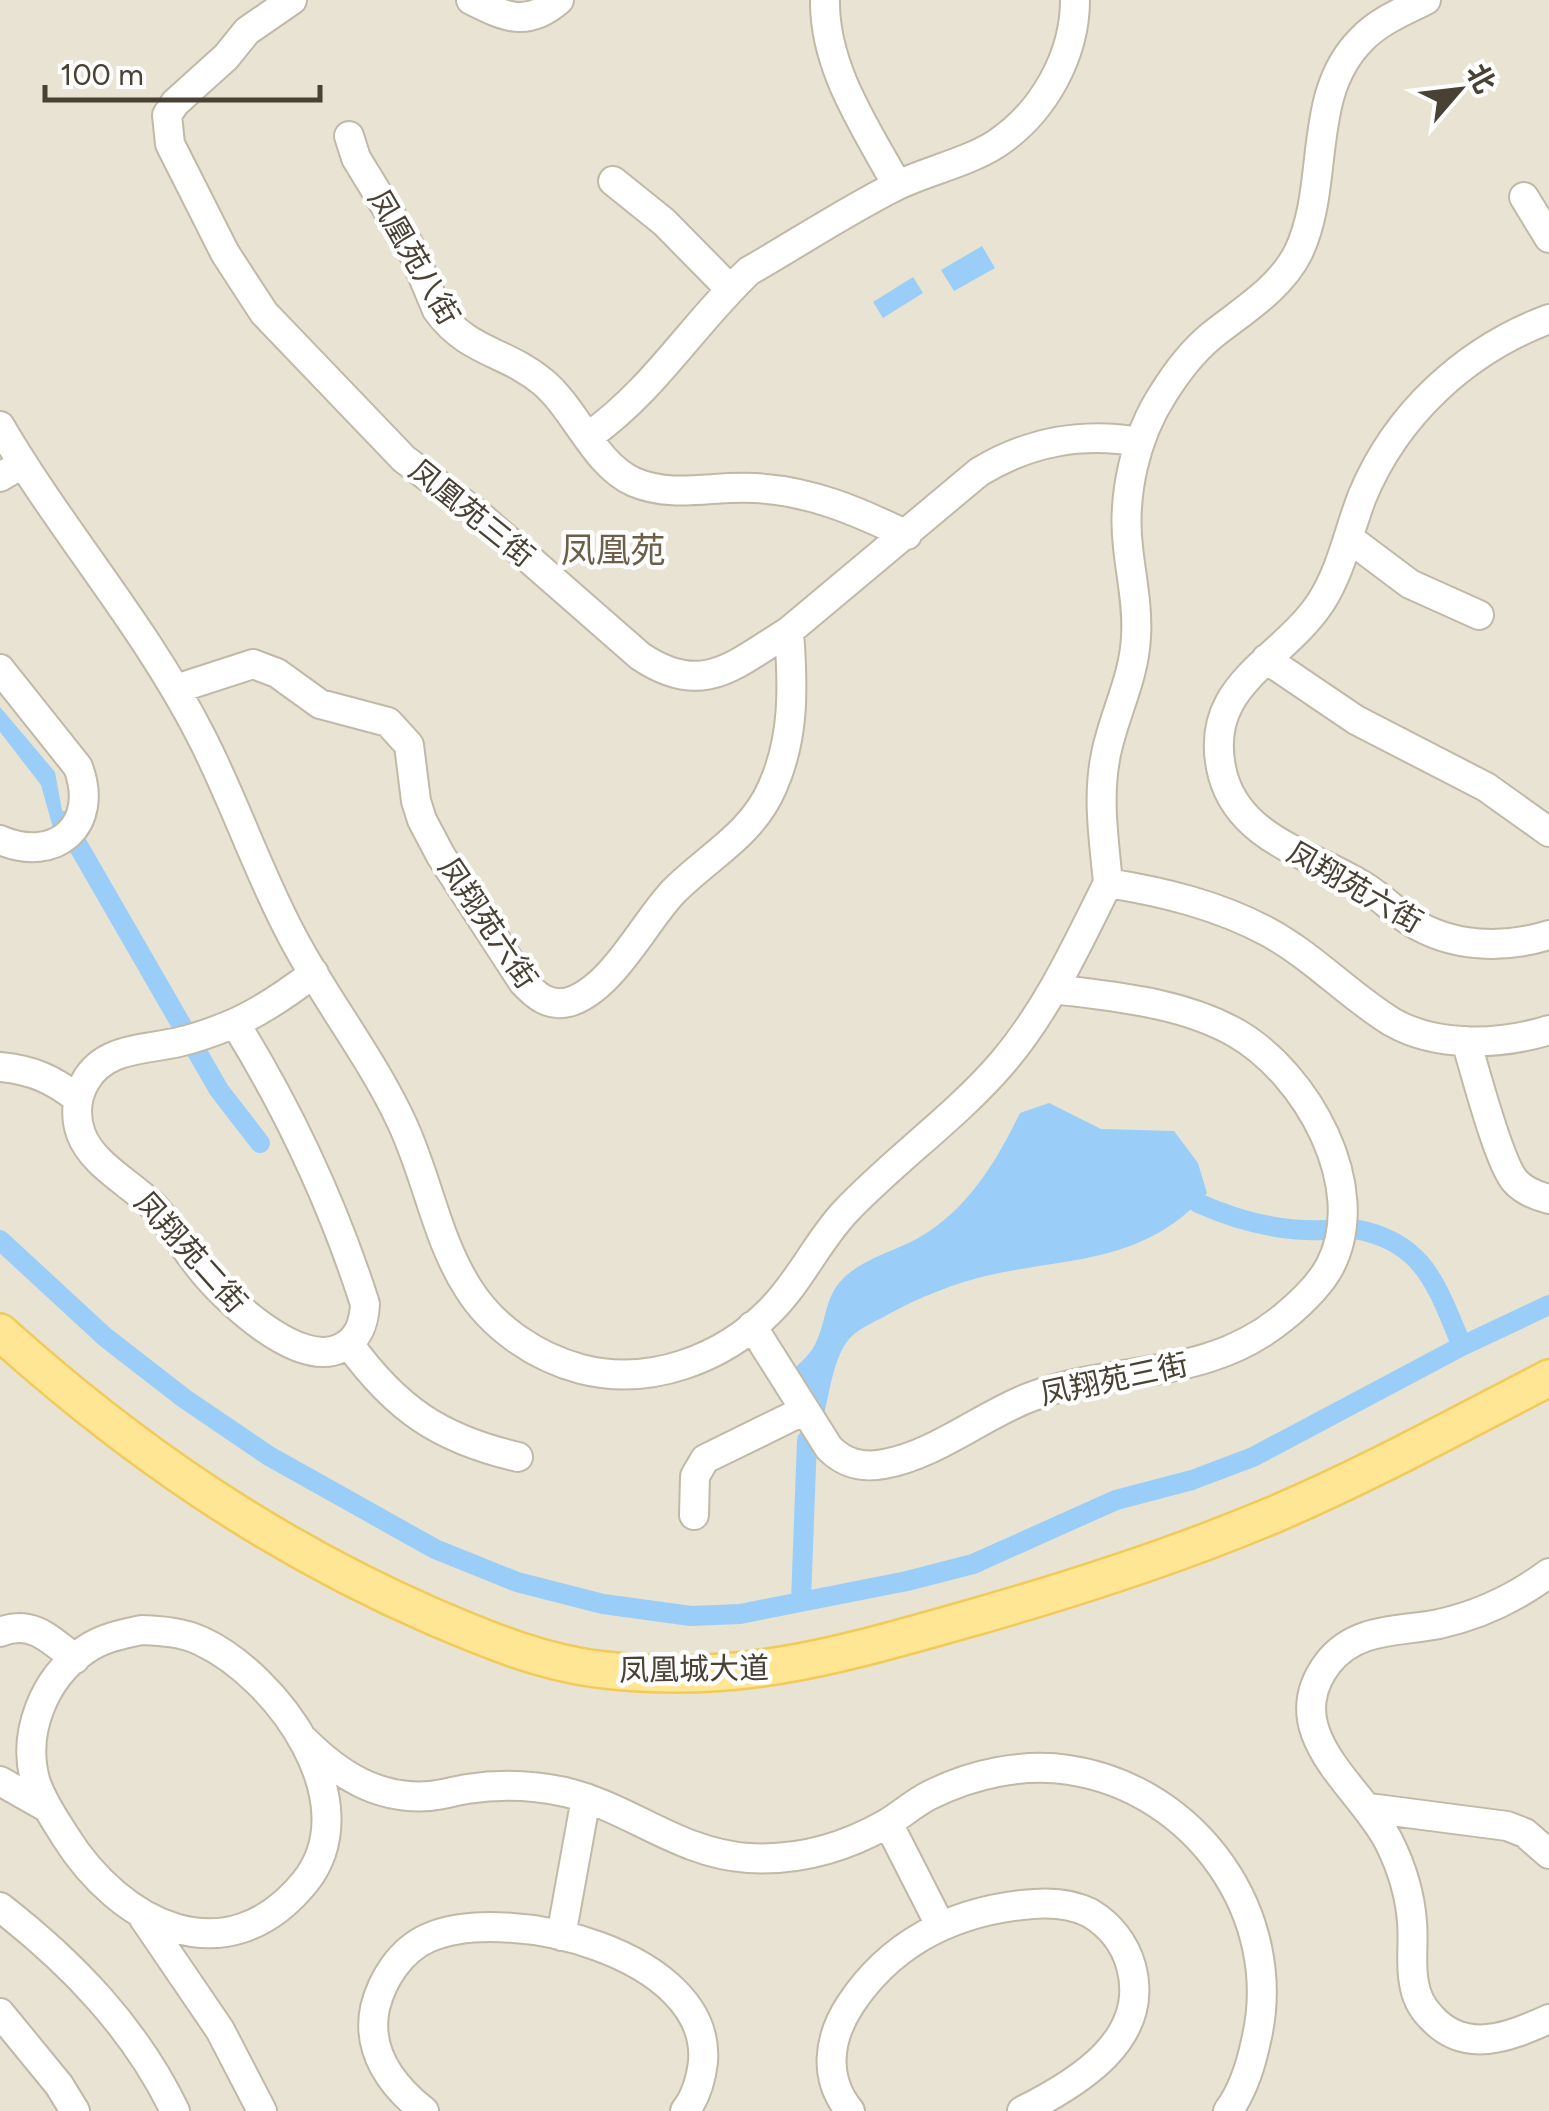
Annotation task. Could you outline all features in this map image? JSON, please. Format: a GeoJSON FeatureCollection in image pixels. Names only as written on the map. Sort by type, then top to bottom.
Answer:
{"type":"FeatureCollection","features":[{"type":"Feature","properties":{"kind":"main road","name":"凤凰城大道"},"geometry":{"type":"LineString","coordinates":[[0,1332],[180,1476],[306,1556],[377,1592],[511,1648],[558,1662],[603,1670],[688,1675],[797,1666],[1004,1609],[1120,1572],[1318,1495],[1549,1378]]}},
{"type":"Feature","properties":{"kind":"main road","name":"凤凰城大道"},"geometry":{"type":"LineString","coordinates":[[0,1360],[97,1440],[195,1513],[318,1588],[386,1622],[543,1678],[589,1689],[698,1698],[757,1694],[830,1680],[1083,1605],[1306,1523],[1549,1402]]}},
{"type":"Feature","properties":{"kind":"street","name":"凤凰苑三街"},"geometry":{"type":"LineString","coordinates":[[292,0],[246,31],[226,57],[174,103],[167,115],[170,144],[225,253],[264,312],[404,459],[480,516],[661,670],[680,677],[712,675],[790,631],[979,472],[1013,454],[1074,438],[1140,442]]}},
{"type":"Feature","properties":{"kind":"street"},"geometry":{"type":"LineString","coordinates":[[471,0],[524,18],[536,16],[558,0]]}},
{"type":"Feature","properties":{"kind":"street"},"geometry":{"type":"LineString","coordinates":[[825,0],[826,36],[836,68],[897,185]]}},
{"type":"Feature","properties":{"kind":"street"},"geometry":{"type":"LineString","coordinates":[[589,436],[657,377],[749,271],[897,185],[971,157],[1020,125],[1051,86],[1062,65],[1075,0]]}},
{"type":"Feature","properties":{"kind":"street"},"geometry":{"type":"LineString","coordinates":[[0,426],[11,471],[176,689],[203,738],[267,886],[402,1124],[451,1256],[468,1288],[490,1317],[518,1340],[550,1358],[584,1370],[619,1374],[656,1372],[690,1364],[723,1348],[773,1309],[844,1213],[1003,1062],[1054,989],[1108,883],[1102,778],[1110,735],[1133,664],[1136,610],[1127,544],[1127,506],[1140,442],[1160,397],[1182,366],[1209,338],[1271,289],[1296,256],[1312,219],[1329,94],[1348,54],[1382,23],[1426,0]]}},
{"type":"Feature","properties":{"kind":"street","name":"凤凰苑八街"},"geometry":{"type":"LineString","coordinates":[[349,136],[356,158],[404,235],[446,322],[475,346],[541,380],[567,405],[608,463],[634,482],[676,492],[750,488],[809,494],[907,535]]}},
{"type":"Feature","properties":{"kind":"street"},"geometry":{"type":"LineString","coordinates":[[614,181],[664,222],[730,289]]}},
{"type":"Feature","properties":{"kind":"street"},"geometry":{"type":"LineString","coordinates":[[1524,197],[1549,238]]}},
{"type":"Feature","properties":{"kind":"street"},"geometry":{"type":"LineString","coordinates":[[1549,318],[1479,354],[1454,372],[1413,414],[1366,488],[1336,574],[1318,607],[1266,659],[1356,720],[1486,787],[1549,832]]}},
{"type":"Feature","properties":{"kind":"street"},"geometry":{"type":"LineString","coordinates":[[1350,539],[1410,584],[1479,615]]}},
{"type":"Feature","properties":{"kind":"street","name":"凤翔苑六街"},"geometry":{"type":"LineString","coordinates":[[176,689],[254,664],[277,673],[320,704],[388,722],[409,745],[416,801],[441,856],[523,982],[536,996],[561,1004],[584,996],[604,978],[650,916],[737,840],[765,802],[783,760],[792,722],[790,631]]}},
{"type":"Feature","properties":{"kind":"street","name":"凤翔苑六街"},"geometry":{"type":"LineString","coordinates":[[1266,659],[1246,676],[1231,698],[1222,724],[1224,777],[1234,802],[1250,823],[1271,840],[1344,874],[1410,921],[1438,934],[1467,942],[1498,944],[1549,934]]}},
{"type":"Feature","properties":{"kind":"street"},"geometry":{"type":"LineString","coordinates":[[0,669],[78,767],[85,802],[71,831],[54,844],[38,849],[20,848],[0,840]]}},
{"type":"Feature","properties":{"kind":"street"},"geometry":{"type":"LineString","coordinates":[[1108,883],[1214,908],[1268,932],[1318,964],[1396,1024],[1430,1036],[1501,1040],[1549,1030]]}},
{"type":"Feature","properties":{"kind":"street"},"geometry":{"type":"LineString","coordinates":[[0,1067],[42,1075],[78,1100],[85,1081],[112,1056],[189,1039],[235,1023],[290,992],[314,973]]}},
{"type":"Feature","properties":{"kind":"street","name":"凤翔苑三街"},"geometry":{"type":"LineString","coordinates":[[752,1326],[803,1411],[839,1458],[864,1466],[890,1463],[1042,1393],[1076,1383],[1183,1367],[1222,1353],[1271,1327],[1307,1295],[1328,1269],[1340,1229],[1342,1204],[1336,1170],[1319,1122],[1282,1067],[1234,1032],[1184,1012],[1154,1003],[1054,989]]}},
{"type":"Feature","properties":{"kind":"street"},"geometry":{"type":"LineString","coordinates":[[235,1023],[287,1112],[349,1254],[365,1304],[364,1319],[348,1344],[373,1378],[404,1407],[438,1430],[477,1447],[518,1457]]}},
{"type":"Feature","properties":{"kind":"street"},"geometry":{"type":"LineString","coordinates":[[1466,1041],[1515,1181],[1534,1195],[1549,1198]]}},
{"type":"Feature","properties":{"kind":"street","name":"凤翔苑二街"},"geometry":{"type":"LineString","coordinates":[[78,1100],[82,1136],[92,1152],[154,1207],[201,1269],[238,1307],[270,1331],[306,1350],[320,1353],[348,1344]]}},
{"type":"Feature","properties":{"kind":"street"},"geometry":{"type":"LineString","coordinates":[[694,1514],[695,1476],[705,1459],[803,1411]]}},
{"type":"Feature","properties":{"kind":"street"},"geometry":{"type":"LineString","coordinates":[[1549,1573],[1488,1609],[1439,1624],[1366,1635],[1344,1647],[1327,1665],[1316,1687],[1312,1711],[1316,1736],[1326,1758],[1369,1808],[1390,1843],[1404,1882],[1412,1922],[1414,1986],[1423,2008],[1448,2031],[1482,2041],[1505,2038],[1549,2019]]}},
{"type":"Feature","properties":{"kind":"street"},"geometry":{"type":"LineString","coordinates":[[0,1632],[13,1626],[28,1626],[42,1632],[74,1658]]}},
{"type":"Feature","properties":{"kind":"street"},"geometry":{"type":"LineString","coordinates":[[142,1630],[172,1632],[200,1640],[256,1679],[283,1708],[304,1740],[319,1776],[327,1814],[322,1846],[310,1876],[289,1902],[262,1920],[231,1932],[199,1934],[166,1927],[141,1915],[96,1879],[46,1807],[35,1779],[31,1750],[35,1720],[46,1692],[74,1658],[113,1636],[142,1630]]}},
{"type":"Feature","properties":{"kind":"street"},"geometry":{"type":"LineString","coordinates":[[304,1740],[330,1766],[360,1785],[395,1795],[431,1796],[515,1786],[586,1798],[682,1844],[749,1858],[783,1858],[850,1842],[928,1796],[973,1777],[1020,1768],[1068,1770],[1116,1781],[1155,1800],[1190,1826],[1218,1858],[1241,1896],[1256,1937],[1262,1980],[1260,2023],[1250,2066],[1228,2111]]}},
{"type":"Feature","properties":{"kind":"street"},"geometry":{"type":"LineString","coordinates":[[0,1781],[46,1807]]}},
{"type":"Feature","properties":{"kind":"street"},"geometry":{"type":"LineString","coordinates":[[561,1936],[586,1798]]}},
{"type":"Feature","properties":{"kind":"street"},"geometry":{"type":"LineString","coordinates":[[1369,1808],[1507,1826],[1525,1833],[1549,1854]]}},
{"type":"Feature","properties":{"kind":"street"},"geometry":{"type":"LineString","coordinates":[[888,1823],[940,1925]]}},
{"type":"Feature","properties":{"kind":"street"},"geometry":{"type":"LineString","coordinates":[[850,2111],[835,2087],[830,2064],[833,2040],[860,1990],[884,1964],[910,1942],[940,1925],[986,1909],[1062,1904],[1089,1913],[1112,1930],[1128,1953],[1135,1980],[1134,2008],[1124,2035],[1085,2073],[1022,2111]]}},
{"type":"Feature","properties":{"kind":"street"},"geometry":{"type":"LineString","coordinates":[[0,1907],[46,1942],[92,1988],[132,2038],[175,2111]]}},
{"type":"Feature","properties":{"kind":"street"},"geometry":{"type":"LineString","coordinates":[[141,1915],[220,2030],[262,2111]]}},
{"type":"Feature","properties":{"kind":"street"},"geometry":{"type":"LineString","coordinates":[[424,2111],[402,2094],[384,2070],[375,2041],[374,2011],[384,1982],[401,1957],[425,1939],[453,1929],[510,1929],[561,1936],[634,1963],[657,1976],[680,1995],[696,2020],[704,2049],[701,2079],[685,2111]]}},
{"type":"Feature","properties":{"kind":"street"},"geometry":{"type":"LineString","coordinates":[[0,2013],[59,2084],[74,2111]]}},
{"type":"Feature","properties":{"kind":"shaded area"},"geometry":{"type":"Polygon","coordinates":[[[0,0],[1549,0],[1549,2111],[0,2111],[0,0]]]}},
{"type":"Feature","properties":{"kind":"water"},"geometry":{"type":"Polygon","coordinates":[[[982,246],[995,268],[954,291],[941,270],[982,246]]]}},
{"type":"Feature","properties":{"kind":"water"},"geometry":{"type":"Polygon","coordinates":[[[913,277],[923,293],[883,318],[873,302],[913,277]]]}},
{"type":"Feature","properties":{"kind":"water"},"geometry":{"type":"Polygon","coordinates":[[[0,707],[55,772],[64,821],[55,835],[41,785],[0,732],[0,707]]]}},
{"type":"Feature","properties":{"kind":"water"},"geometry":{"type":"Polygon","coordinates":[[[1049,1103],[1101,1129],[1174,1131],[1198,1163],[1207,1193],[1183,1216],[1133,1245],[1106,1254],[964,1282],[863,1328],[850,1338],[840,1355],[823,1418],[793,1370],[815,1345],[839,1283],[856,1268],[937,1226],[966,1198],[990,1166],[1020,1113],[1049,1103]]]}},
{"type":"Feature","properties":{"kind":"waterway"},"geometry":{"type":"LineString","coordinates":[[64,821],[219,1090],[260,1143]]}},
{"type":"Feature","properties":{"kind":"waterway"},"geometry":{"type":"LineString","coordinates":[[1198,1203],[1260,1224],[1325,1230]]}},
{"type":"Feature","properties":{"kind":"waterway"},"geometry":{"type":"LineString","coordinates":[[1354,1229],[1378,1235],[1413,1256],[1436,1286],[1462,1346]]}},
{"type":"Feature","properties":{"kind":"waterway"},"geometry":{"type":"LineString","coordinates":[[0,1240],[105,1337],[185,1399],[269,1456],[435,1549],[517,1582],[603,1604],[691,1616],[740,1614],[973,1564],[1116,1500],[1192,1480],[1253,1457],[1462,1346],[1549,1305]]}},
{"type":"Feature","properties":{"kind":"waterway"},"geometry":{"type":"LineString","coordinates":[[801,1601],[807,1440]]}},
{"type":"Feature","properties":{"kind":"district","name":"凤凰苑"},"geometry":{"type":"Point","coordinates":[613,550]}}]}
